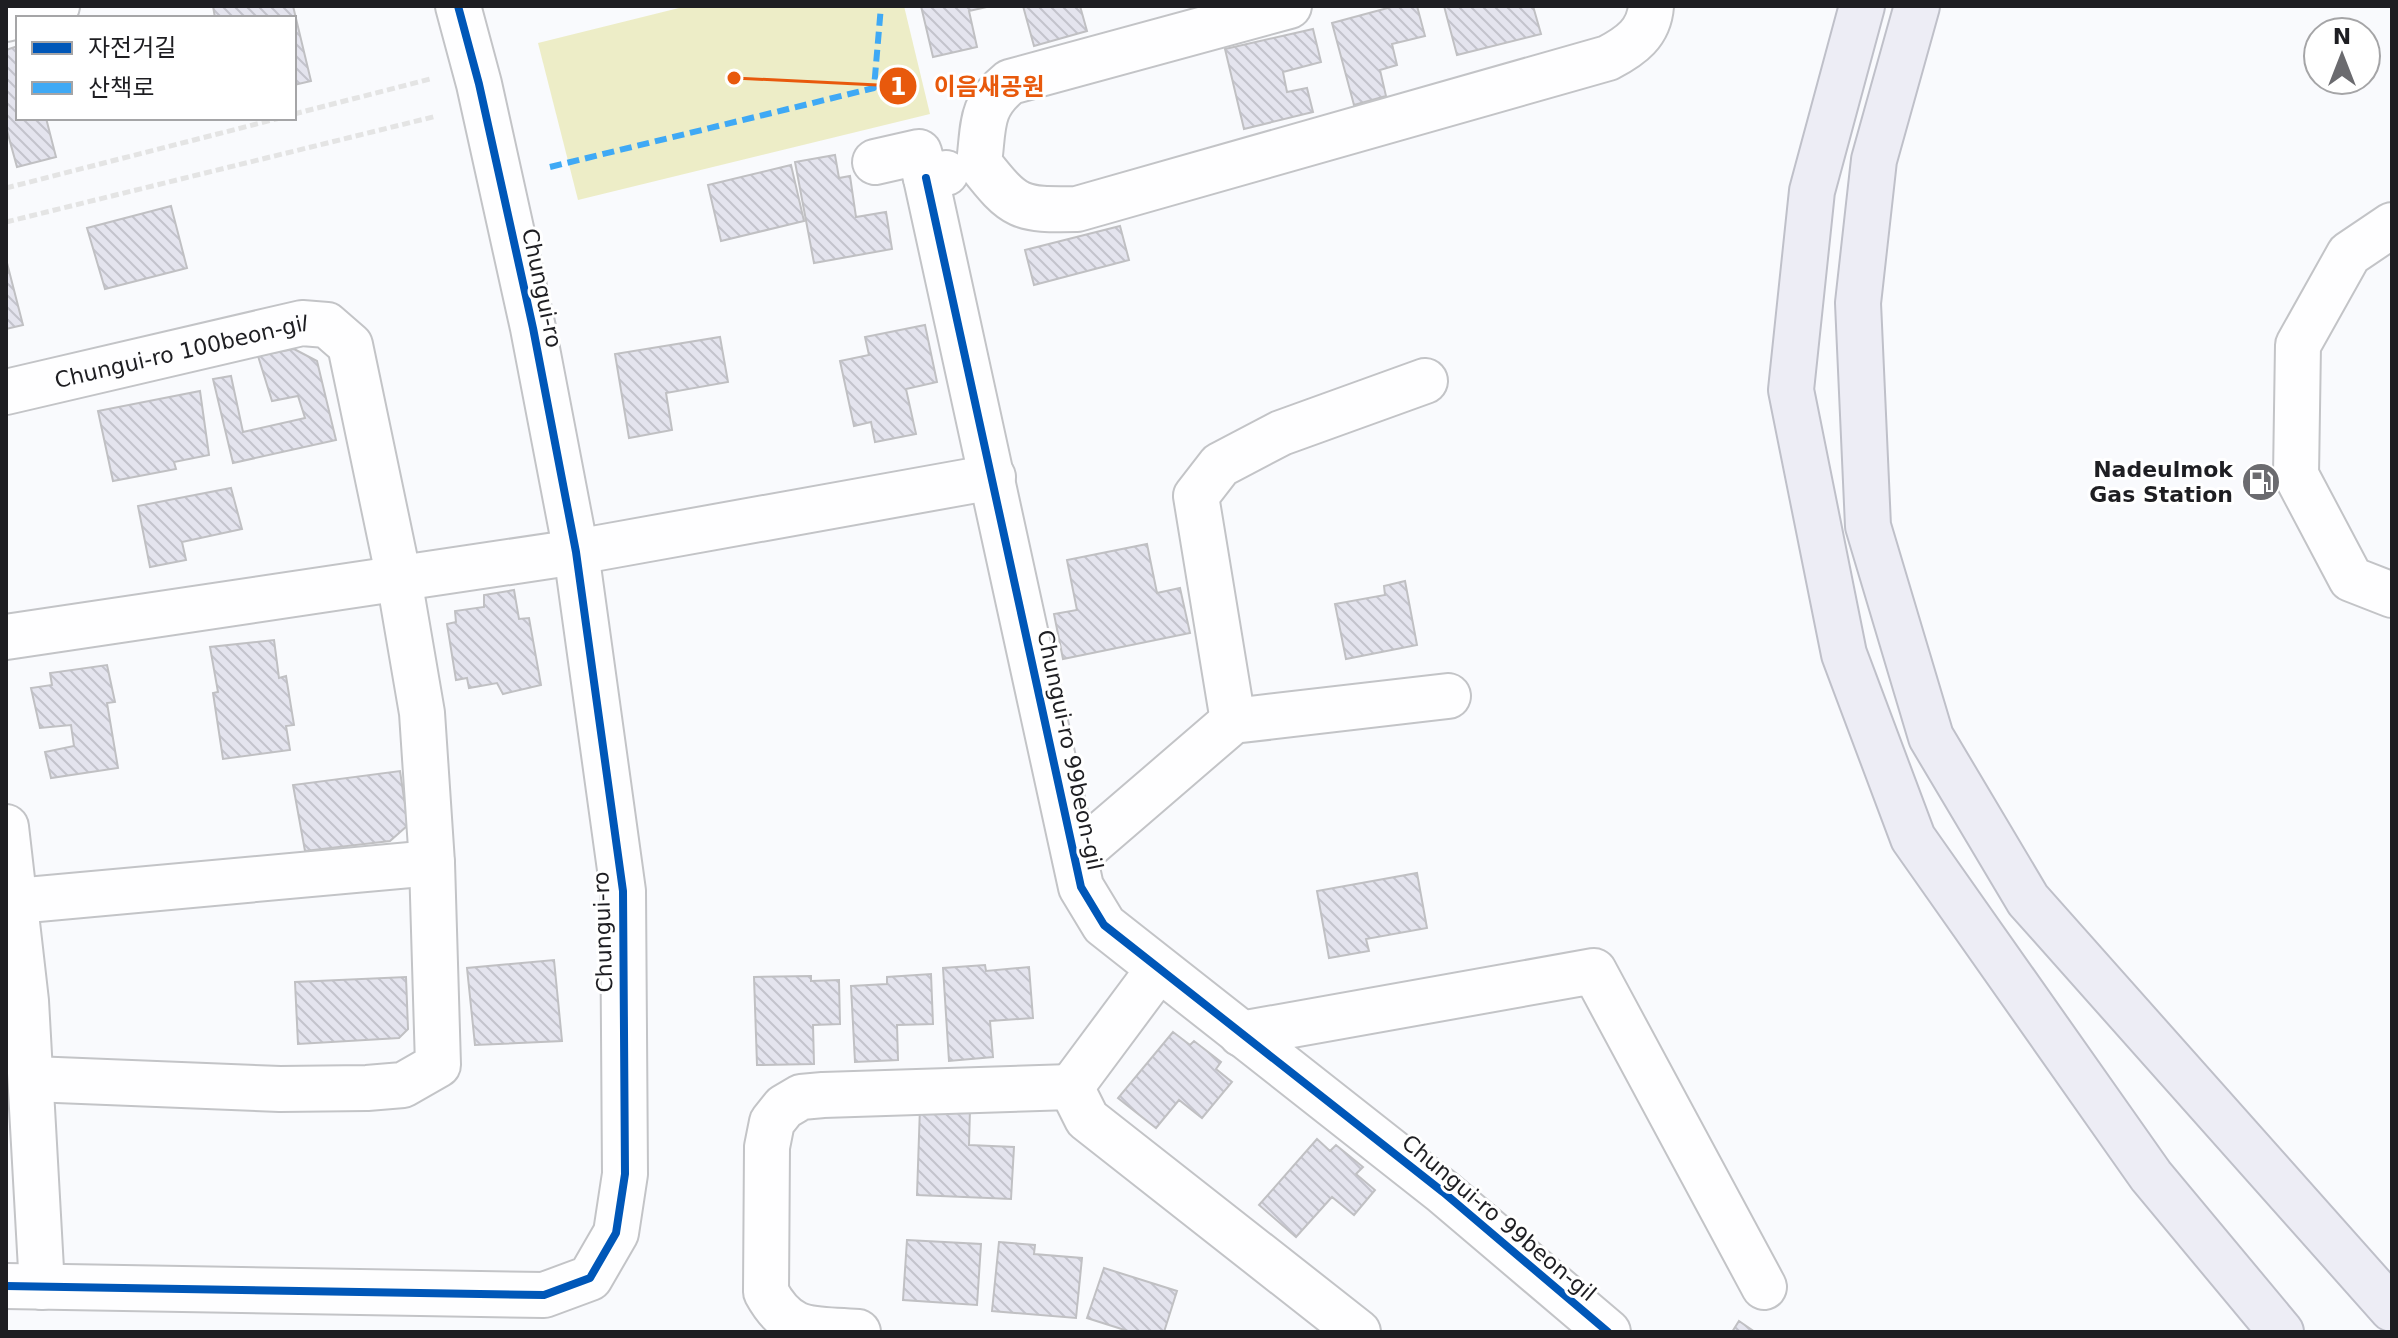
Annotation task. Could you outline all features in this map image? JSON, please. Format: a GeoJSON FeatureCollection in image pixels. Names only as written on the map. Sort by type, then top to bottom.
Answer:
{"type":"FeatureCollection","features":[{"type":"Feature","properties":{"kind":"highway"},"geometry":{"type":"LineString","coordinates":[[1862,6],[1812,191],[1791,390],[1844,654],[1913,838],[2151,1176],[2281,1332]]}},
{"type":"Feature","properties":{"kind":"highway"},"geometry":{"type":"LineString","coordinates":[[1917,6],[1874,160],[1858,303],[1868,526],[1931,737],[2028,900],[2392,1309]]}},
{"type":"Feature","properties":{"kind":"street"},"geometry":{"type":"LineString","coordinates":[[18,16],[57,6]]}},
{"type":"Feature","properties":{"kind":"street","name":"Chungui-ro"},"geometry":{"type":"LineString","coordinates":[[24,1286],[544,1295],[590,1278],[616,1233],[625,1174],[623,891],[576,552],[530,313],[479,84],[458,6]]}},
{"type":"Feature","properties":{"kind":"street"},"geometry":{"type":"LineString","coordinates":[[1289,6],[1010,82],[994,95],[986,107],[979,163],[1017,205],[1077,209],[1608,58],[1631,46],[1650,21],[1651,6]]}},
{"type":"Feature","properties":{"kind":"street"},"geometry":{"type":"LineString","coordinates":[[875,162],[919,152],[926,178],[979,163]]}},
{"type":"Feature","properties":{"kind":"street","name":"Chungui-ro 99beon-gil"},"geometry":{"type":"LineString","coordinates":[[926,178],[1081,887],[1104,925],[1443,1192],[1608,1332]]}},
{"type":"Feature","properties":{"kind":"street"},"geometry":{"type":"LineString","coordinates":[[2392,225],[2349,254],[2298,345],[2296,475],[2351,579],[2392,595]]}},
{"type":"Feature","properties":{"kind":"street","name":"Chungui-ro 100beon-gil"},"geometry":{"type":"LineString","coordinates":[[6,392],[302,323],[327,325],[350,345],[399,579],[422,713],[432,863],[438,1065],[403,1085],[280,1089],[32,1079]]}},
{"type":"Feature","properties":{"kind":"street"},"geometry":{"type":"LineString","coordinates":[[1233,721],[1196,496],[1220,465],[1281,433],[1425,381]]}},
{"type":"Feature","properties":{"kind":"street"},"geometry":{"type":"LineString","coordinates":[[6,637],[576,552],[993,477]]}},
{"type":"Feature","properties":{"kind":"street"},"geometry":{"type":"LineString","coordinates":[[1075,857],[1233,721],[1448,696]]}},
{"type":"Feature","properties":{"kind":"street"},"geometry":{"type":"LineString","coordinates":[[6,827],[32,1079],[24,1286]]}},
{"type":"Feature","properties":{"kind":"street"},"geometry":{"type":"LineString","coordinates":[[16,901],[432,863]]}},
{"type":"Feature","properties":{"kind":"street"},"geometry":{"type":"LineString","coordinates":[[1071,1087],[1158,970]]}},
{"type":"Feature","properties":{"kind":"street"},"geometry":{"type":"LineString","coordinates":[[1241,1034],[1594,971],[1764,1287]]}},
{"type":"Feature","properties":{"kind":"street"},"geometry":{"type":"LineString","coordinates":[[858,1332],[792,1325],[777,1313],[766,1292],[767,1147],[772,1122],[784,1107],[801,1097],[823,1095],[1071,1087]]}},
{"type":"Feature","properties":{"kind":"street"},"geometry":{"type":"LineString","coordinates":[[1071,1087],[1087,1119],[1358,1332]]}},
{"type":"Feature","properties":{"kind":"path"},"geometry":{"type":"LineString","coordinates":[[296,113],[430,79]]}},
{"type":"Feature","properties":{"kind":"path"},"geometry":{"type":"LineString","coordinates":[[6,222],[437,116]]}},
{"type":"Feature","properties":{"kind":"path"},"geometry":{"type":"LineString","coordinates":[[6,188],[272,120]]}},
{"type":"Feature","properties":{"kind":"green space"},"geometry":{"type":"Polygon","coordinates":[[[687,6],[904,6],[930,114],[578,200],[538,43],[687,6]]]}},
{"type":"Feature","properties":{"kind":"building"},"geometry":{"type":"Polygon","coordinates":[[[213,6],[293,6],[295,16],[215,16],[213,6]]]}},
{"type":"Feature","properties":{"kind":"building"},"geometry":{"type":"Polygon","coordinates":[[[921,6],[991,6],[969,11],[977,47],[933,57],[921,6]]]}},
{"type":"Feature","properties":{"kind":"building"},"geometry":{"type":"Polygon","coordinates":[[[1023,6],[1080,6],[1087,31],[1034,46],[1023,6]]]}},
{"type":"Feature","properties":{"kind":"building"},"geometry":{"type":"Polygon","coordinates":[[[1395,6],[1417,6],[1425,36],[1392,44],[1397,65],[1380,70],[1386,96],[1354,105],[1332,23],[1395,6]]]}},
{"type":"Feature","properties":{"kind":"building"},"geometry":{"type":"Polygon","coordinates":[[[1444,6],[1533,6],[1541,34],[1457,55],[1444,6]]]}},
{"type":"Feature","properties":{"kind":"building"},"geometry":{"type":"Polygon","coordinates":[[[296,18],[311,81],[296,85],[296,18]]]}},
{"type":"Feature","properties":{"kind":"building"},"geometry":{"type":"Polygon","coordinates":[[[1313,29],[1321,62],[1283,72],[1287,92],[1307,88],[1313,112],[1244,129],[1225,49],[1313,29]]]}},
{"type":"Feature","properties":{"kind":"building"},"geometry":{"type":"Polygon","coordinates":[[[16,47],[16,120],[47,120],[56,157],[17,167],[6,127],[6,50],[16,47]]]}},
{"type":"Feature","properties":{"kind":"building"},"geometry":{"type":"Polygon","coordinates":[[[835,155],[839,178],[850,176],[856,217],[886,212],[892,249],[814,263],[795,162],[835,155]]]}},
{"type":"Feature","properties":{"kind":"building"},"geometry":{"type":"Polygon","coordinates":[[[791,165],[804,221],[721,241],[708,185],[791,165]]]}},
{"type":"Feature","properties":{"kind":"building"},"geometry":{"type":"Polygon","coordinates":[[[171,206],[187,268],[105,289],[87,228],[171,206]]]}},
{"type":"Feature","properties":{"kind":"building"},"geometry":{"type":"Polygon","coordinates":[[[1120,226],[1129,260],[1034,285],[1025,250],[1120,226]]]}},
{"type":"Feature","properties":{"kind":"building"},"geometry":{"type":"Polygon","coordinates":[[[6,259],[23,325],[6,329],[6,259]]]}},
{"type":"Feature","properties":{"kind":"building"},"geometry":{"type":"Polygon","coordinates":[[[925,325],[937,382],[906,389],[916,434],[875,442],[871,422],[854,426],[840,361],[869,355],[865,337],[925,325]]]}},
{"type":"Feature","properties":{"kind":"building"},"geometry":{"type":"Polygon","coordinates":[[[720,337],[728,382],[666,393],[672,430],[629,438],[615,354],[720,337]]]}},
{"type":"Feature","properties":{"kind":"building"},"geometry":{"type":"Polygon","coordinates":[[[294,349],[317,361],[336,440],[233,463],[213,379],[231,376],[243,432],[305,418],[298,396],[272,401],[258,356],[294,349]]]}},
{"type":"Feature","properties":{"kind":"building"},"geometry":{"type":"Polygon","coordinates":[[[200,391],[209,455],[174,462],[176,469],[113,481],[98,411],[200,391]]]}},
{"type":"Feature","properties":{"kind":"building"},"geometry":{"type":"Polygon","coordinates":[[[231,488],[242,529],[182,542],[186,560],[150,567],[138,506],[231,488]]]}},
{"type":"Feature","properties":{"kind":"building"},"geometry":{"type":"Polygon","coordinates":[[[1147,544],[1157,593],[1180,588],[1190,633],[1063,659],[1054,614],[1077,610],[1067,560],[1147,544]]]}},
{"type":"Feature","properties":{"kind":"building"},"geometry":{"type":"Polygon","coordinates":[[[1405,581],[1417,645],[1346,659],[1335,604],[1385,595],[1384,586],[1405,581]]]}},
{"type":"Feature","properties":{"kind":"building"},"geometry":{"type":"Polygon","coordinates":[[[514,590],[519,619],[529,618],[541,685],[503,694],[497,683],[469,688],[467,678],[456,680],[447,624],[456,622],[455,611],[484,607],[484,595],[514,590]]]}},
{"type":"Feature","properties":{"kind":"building"},"geometry":{"type":"Polygon","coordinates":[[[274,640],[279,678],[286,676],[294,725],[286,726],[290,750],[223,759],[213,693],[218,692],[210,647],[274,640]]]}},
{"type":"Feature","properties":{"kind":"building"},"geometry":{"type":"Polygon","coordinates":[[[107,665],[115,702],[107,703],[118,768],[51,778],[45,752],[74,746],[71,725],[40,728],[31,688],[52,685],[50,673],[107,665]]]}},
{"type":"Feature","properties":{"kind":"building"},"geometry":{"type":"Polygon","coordinates":[[[400,771],[408,825],[390,841],[305,851],[293,785],[400,771]]]}},
{"type":"Feature","properties":{"kind":"building"},"geometry":{"type":"Polygon","coordinates":[[[1417,873],[1427,928],[1366,939],[1369,951],[1329,958],[1317,891],[1417,873]]]}},
{"type":"Feature","properties":{"kind":"building"},"geometry":{"type":"Polygon","coordinates":[[[554,960],[562,1041],[475,1045],[467,968],[554,960]]]}},
{"type":"Feature","properties":{"kind":"building"},"geometry":{"type":"Polygon","coordinates":[[[985,965],[986,971],[1029,967],[1033,1018],[990,1021],[993,1057],[949,1061],[943,968],[985,965]]]}},
{"type":"Feature","properties":{"kind":"building"},"geometry":{"type":"Polygon","coordinates":[[[931,974],[933,1024],[897,1025],[898,1060],[855,1062],[851,986],[887,984],[887,977],[931,974]]]}},
{"type":"Feature","properties":{"kind":"building"},"geometry":{"type":"Polygon","coordinates":[[[811,976],[811,981],[839,980],[840,1024],[813,1025],[814,1064],[757,1065],[754,977],[811,976]]]}},
{"type":"Feature","properties":{"kind":"building"},"geometry":{"type":"Polygon","coordinates":[[[406,977],[408,1029],[399,1038],[298,1044],[295,982],[406,977]]]}},
{"type":"Feature","properties":{"kind":"building"},"geometry":{"type":"Polygon","coordinates":[[[1173,1032],[1190,1045],[1194,1041],[1221,1062],[1216,1069],[1232,1082],[1202,1118],[1179,1100],[1156,1128],[1118,1098],[1173,1032]]]}},
{"type":"Feature","properties":{"kind":"building"},"geometry":{"type":"Polygon","coordinates":[[[920,1107],[970,1109],[969,1145],[1014,1147],[1011,1199],[917,1195],[920,1107]]]}},
{"type":"Feature","properties":{"kind":"building"},"geometry":{"type":"Polygon","coordinates":[[[1317,1139],[1330,1151],[1336,1145],[1363,1167],[1356,1174],[1375,1190],[1354,1215],[1332,1197],[1296,1237],[1259,1205],[1317,1139]]]}},
{"type":"Feature","properties":{"kind":"building"},"geometry":{"type":"Polygon","coordinates":[[[907,1240],[981,1244],[977,1305],[903,1300],[907,1240]]]}},
{"type":"Feature","properties":{"kind":"building"},"geometry":{"type":"Polygon","coordinates":[[[999,1242],[1035,1245],[1034,1254],[1082,1258],[1076,1318],[992,1311],[999,1242]]]}},
{"type":"Feature","properties":{"kind":"building"},"geometry":{"type":"Polygon","coordinates":[[[1104,1268],[1177,1291],[1164,1332],[1131,1332],[1087,1318],[1104,1268]]]}},
{"type":"Feature","properties":{"kind":"building"},"geometry":{"type":"Polygon","coordinates":[[[1739,1321],[1755,1332],[1732,1332],[1739,1321]]]}},
{"type":"Feature","properties":{"kind":"marked path"},"geometry":{"type":"LineString","coordinates":[[550,167],[874,88],[881,6]]}},
{"type":"Feature","properties":{"kind":"cycle path"},"geometry":{"type":"LineString","coordinates":[[6,1286],[544,1295],[590,1278],[616,1233],[625,1174],[623,891],[576,552],[533,328],[479,84],[458,6]]}},
{"type":"Feature","properties":{"kind":"cycle path"},"geometry":{"type":"LineString","coordinates":[[926,178],[1081,887],[1104,925],[1443,1192],[1608,1332]]}},
{"type":"Feature","properties":{"kind":"place","name":"이음새공원"},"geometry":{"type":"Point","coordinates":[734,78]}},
{"type":"Feature","properties":{"kind":"place","name":"Nadeulmok Gas Station"},"geometry":{"type":"Point","coordinates":[2261,482]}}]}
